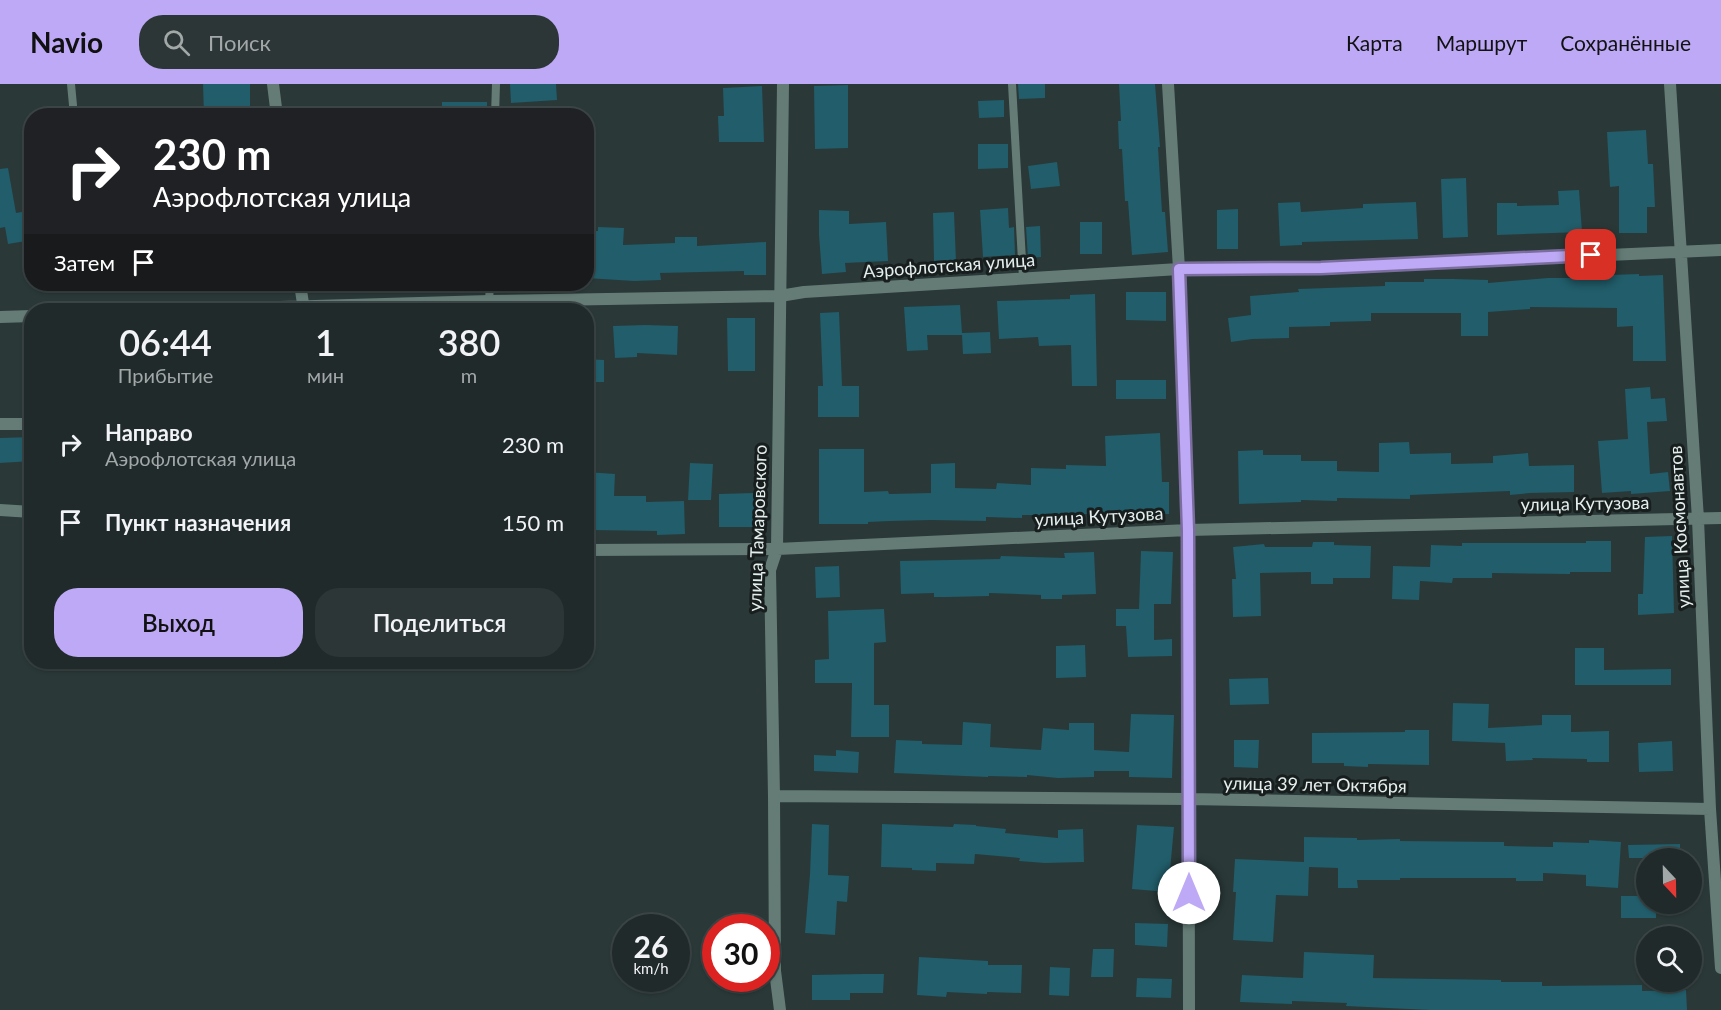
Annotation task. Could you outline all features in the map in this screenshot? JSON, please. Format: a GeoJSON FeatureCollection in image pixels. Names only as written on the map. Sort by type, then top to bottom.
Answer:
{"type":"FeatureCollection","features":[{"type":"Feature","properties":{"kind":"street"},"geometry":{"type":"LineString","coordinates":[[273,84],[276,108]]}},
{"type":"Feature","properties":{"kind":"street","name":"улица Тамаровского"},"geometry":{"type":"LineString","coordinates":[[780,1010],[775,971],[770,570],[777,549],[783,84]]}},
{"type":"Feature","properties":{"kind":"street"},"geometry":{"type":"LineString","coordinates":[[1168,84],[1179,269],[1188,530],[1189,1010]]}},
{"type":"Feature","properties":{"kind":"street","name":"улица Космонавтов"},"geometry":{"type":"LineString","coordinates":[[1670,84],[1698,519],[1710,809],[1716,834],[1721,968]]}},
{"type":"Feature","properties":{"kind":"street","name":"Аэрофлотская улица"},"geometry":{"type":"LineString","coordinates":[[482,303],[489,301],[780,296],[804,292],[1179,269],[1321,268],[1721,250]]}},
{"type":"Feature","properties":{"kind":"street"},"geometry":{"type":"LineString","coordinates":[[0,318],[24,316]]}},
{"type":"Feature","properties":{"kind":"street"},"geometry":{"type":"LineString","coordinates":[[0,424],[24,424]]}},
{"type":"Feature","properties":{"kind":"street"},"geometry":{"type":"LineString","coordinates":[[0,510],[24,512]]}},
{"type":"Feature","properties":{"kind":"street","name":"улица Кутузова"},"geometry":{"type":"LineString","coordinates":[[594,550],[777,549],[1188,530],[1721,518]]}},
{"type":"Feature","properties":{"kind":"street","name":"улица 39 лет Октября"},"geometry":{"type":"LineString","coordinates":[[774,796],[1189,799],[1710,809]]}},
{"type":"Feature","properties":{"kind":"lane"},"geometry":{"type":"LineString","coordinates":[[71,84],[73,108]]}},
{"type":"Feature","properties":{"kind":"lane"},"geometry":{"type":"LineString","coordinates":[[495,108],[496,84]]}},
{"type":"Feature","properties":{"kind":"lane"},"geometry":{"type":"LineString","coordinates":[[1012,84],[1023,278]]}},
{"type":"Feature","properties":{"kind":"lane"},"geometry":{"type":"LineString","coordinates":[[489,301],[490,291]]}},
{"type":"Feature","properties":{"kind":"building"},"geometry":{"type":"Polygon","coordinates":[[[203,84],[250,84],[250,108],[204,108],[203,84]]]}},
{"type":"Feature","properties":{"kind":"building"},"geometry":{"type":"Polygon","coordinates":[[[510,84],[556,84],[557,100],[511,103],[510,84]]]}},
{"type":"Feature","properties":{"kind":"building"},"geometry":{"type":"Polygon","coordinates":[[[1018,84],[1045,84],[1045,98],[1019,99],[1018,84]]]}},
{"type":"Feature","properties":{"kind":"building"},"geometry":{"type":"Polygon","coordinates":[[[1119,84],[1155,84],[1162,212],[1165,212],[1168,252],[1132,255],[1128,201],[1125,201],[1122,149],[1119,149],[1118,121],[1121,121],[1119,84]]]}},
{"type":"Feature","properties":{"kind":"building"},"geometry":{"type":"Polygon","coordinates":[[[848,85],[848,148],[815,149],[814,86],[848,85]]]}},
{"type":"Feature","properties":{"kind":"building"},"geometry":{"type":"Polygon","coordinates":[[[762,86],[764,142],[719,142],[718,116],[724,116],[723,88],[762,86]]]}},
{"type":"Feature","properties":{"kind":"building"},"geometry":{"type":"Polygon","coordinates":[[[1004,100],[1004,117],[979,118],[978,101],[1004,100]]]}},
{"type":"Feature","properties":{"kind":"building"},"geometry":{"type":"Polygon","coordinates":[[[442,102],[487,102],[487,108],[442,108],[442,102]]]}},
{"type":"Feature","properties":{"kind":"building"},"geometry":{"type":"Polygon","coordinates":[[[1646,130],[1648,164],[1653,164],[1655,207],[1647,207],[1647,233],[1619,233],[1619,186],[1610,187],[1607,132],[1646,130]]]}},
{"type":"Feature","properties":{"kind":"building"},"geometry":{"type":"Polygon","coordinates":[[[978,144],[1008,144],[1008,168],[978,169],[978,144]]]}},
{"type":"Feature","properties":{"kind":"building"},"geometry":{"type":"Polygon","coordinates":[[[1057,162],[1060,186],[1031,189],[1028,166],[1057,162]]]}},
{"type":"Feature","properties":{"kind":"building"},"geometry":{"type":"Polygon","coordinates":[[[8,168],[16,213],[24,212],[24,241],[8,244],[5,227],[0,228],[0,169],[8,168]]]}},
{"type":"Feature","properties":{"kind":"building"},"geometry":{"type":"Polygon","coordinates":[[[1466,178],[1468,237],[1443,238],[1441,179],[1466,178]]]}},
{"type":"Feature","properties":{"kind":"building"},"geometry":{"type":"Polygon","coordinates":[[[1579,190],[1582,232],[1497,235],[1497,203],[1517,203],[1517,206],[1559,205],[1558,191],[1579,190]]]}},
{"type":"Feature","properties":{"kind":"building"},"geometry":{"type":"Polygon","coordinates":[[[1300,202],[1301,212],[1363,208],[1363,204],[1416,202],[1418,239],[1302,242],[1302,245],[1280,246],[1278,203],[1300,202]]]}},
{"type":"Feature","properties":{"kind":"building"},"geometry":{"type":"Polygon","coordinates":[[[1008,208],[1009,228],[1014,227],[1015,255],[983,257],[980,210],[1008,208]]]}},
{"type":"Feature","properties":{"kind":"building"},"geometry":{"type":"Polygon","coordinates":[[[1238,209],[1238,249],[1217,249],[1217,210],[1238,209]]]}},
{"type":"Feature","properties":{"kind":"building"},"geometry":{"type":"Polygon","coordinates":[[[819,210],[849,211],[849,224],[886,222],[888,261],[845,263],[846,272],[822,274],[819,210]]]}},
{"type":"Feature","properties":{"kind":"building"},"geometry":{"type":"Polygon","coordinates":[[[954,212],[956,261],[934,261],[933,213],[954,212]]]}},
{"type":"Feature","properties":{"kind":"building"},"geometry":{"type":"Polygon","coordinates":[[[1080,222],[1102,222],[1102,254],[1080,254],[1080,222]]]}},
{"type":"Feature","properties":{"kind":"building"},"geometry":{"type":"Polygon","coordinates":[[[1040,226],[1041,257],[1028,258],[1026,227],[1040,226]]]}},
{"type":"Feature","properties":{"kind":"building"},"geometry":{"type":"Polygon","coordinates":[[[598,227],[624,228],[623,245],[675,243],[675,237],[697,237],[697,246],[766,242],[766,275],[744,275],[744,271],[660,273],[661,280],[594,278],[594,231],[598,231],[598,227]]]}},
{"type":"Feature","properties":{"kind":"building"},"geometry":{"type":"Polygon","coordinates":[[[1611,272],[1611,275],[1663,275],[1666,361],[1633,361],[1633,326],[1617,327],[1617,308],[1530,307],[1530,309],[1488,312],[1488,336],[1461,336],[1461,313],[1371,313],[1371,321],[1330,322],[1330,326],[1289,327],[1289,338],[1231,342],[1228,318],[1251,315],[1250,296],[1299,292],[1298,289],[1385,286],[1385,282],[1424,282],[1424,279],[1488,280],[1488,283],[1581,278],[1581,273],[1611,272]]]}},
{"type":"Feature","properties":{"kind":"building"},"geometry":{"type":"Polygon","coordinates":[[[1126,292],[1166,292],[1166,321],[1126,320],[1126,292]]]}},
{"type":"Feature","properties":{"kind":"building"},"geometry":{"type":"Polygon","coordinates":[[[1095,294],[1097,386],[1072,386],[1071,345],[1039,346],[1038,337],[999,339],[997,301],[1070,299],[1070,295],[1095,294]]]}},
{"type":"Feature","properties":{"kind":"building"},"geometry":{"type":"Polygon","coordinates":[[[960,305],[962,333],[990,332],[991,353],[963,354],[962,335],[927,335],[928,350],[907,351],[904,307],[960,305]]]}},
{"type":"Feature","properties":{"kind":"building"},"geometry":{"type":"Polygon","coordinates":[[[839,312],[842,386],[859,386],[859,417],[818,417],[818,386],[823,386],[820,313],[839,312]]]}},
{"type":"Feature","properties":{"kind":"building"},"geometry":{"type":"Polygon","coordinates":[[[727,318],[755,318],[755,371],[728,371],[727,318]]]}},
{"type":"Feature","properties":{"kind":"building"},"geometry":{"type":"Polygon","coordinates":[[[613,326],[678,326],[677,355],[637,353],[637,357],[615,358],[613,326]]]}},
{"type":"Feature","properties":{"kind":"building"},"geometry":{"type":"Polygon","coordinates":[[[594,359],[604,360],[604,382],[594,382],[594,359]]]}},
{"type":"Feature","properties":{"kind":"building"},"geometry":{"type":"Polygon","coordinates":[[[1116,380],[1166,380],[1166,399],[1116,399],[1116,380]]]}},
{"type":"Feature","properties":{"kind":"building"},"geometry":{"type":"Polygon","coordinates":[[[1650,387],[1651,399],[1665,398],[1667,421],[1647,422],[1650,474],[1668,472],[1670,491],[1631,494],[1631,491],[1602,493],[1598,441],[1628,439],[1625,389],[1650,387]]]}},
{"type":"Feature","properties":{"kind":"building"},"geometry":{"type":"Polygon","coordinates":[[[1160,433],[1162,482],[1169,482],[1169,514],[1022,515],[1022,518],[986,517],[986,521],[932,520],[819,524],[819,449],[864,449],[864,492],[931,493],[931,464],[955,463],[955,488],[996,489],[997,483],[1031,485],[1031,468],[1066,469],[1066,465],[1106,466],[1105,436],[1160,433]]]}},
{"type":"Feature","properties":{"kind":"building"},"geometry":{"type":"Polygon","coordinates":[[[24,437],[24,462],[0,463],[0,438],[24,437]]]}},
{"type":"Feature","properties":{"kind":"building"},"geometry":{"type":"Polygon","coordinates":[[[1409,442],[1410,454],[1451,453],[1451,464],[1493,463],[1493,456],[1528,453],[1529,466],[1574,465],[1574,492],[1510,495],[1510,491],[1410,495],[1410,499],[1337,498],[1337,501],[1301,500],[1301,502],[1239,504],[1238,451],[1263,450],[1263,455],[1301,455],[1301,461],[1337,461],[1337,471],[1379,472],[1379,443],[1409,442]]]}},
{"type":"Feature","properties":{"kind":"building"},"geometry":{"type":"Polygon","coordinates":[[[690,463],[713,464],[711,500],[688,500],[690,463]]]}},
{"type":"Feature","properties":{"kind":"building"},"geometry":{"type":"Polygon","coordinates":[[[594,473],[615,474],[614,496],[646,496],[646,502],[684,501],[685,534],[657,535],[657,531],[594,530],[594,473]]]}},
{"type":"Feature","properties":{"kind":"building"},"geometry":{"type":"Polygon","coordinates":[[[754,493],[754,527],[719,527],[719,494],[754,493]]]}},
{"type":"Feature","properties":{"kind":"building"},"geometry":{"type":"Polygon","coordinates":[[[1672,536],[1674,613],[1638,615],[1638,594],[1643,594],[1645,537],[1672,536]]]}},
{"type":"Feature","properties":{"kind":"building"},"geometry":{"type":"Polygon","coordinates":[[[1586,541],[1611,541],[1611,572],[1492,573],[1492,578],[1453,578],[1452,583],[1420,581],[1419,600],[1392,599],[1393,566],[1430,567],[1431,545],[1586,543],[1586,541]]]}},
{"type":"Feature","properties":{"kind":"building"},"geometry":{"type":"Polygon","coordinates":[[[1313,542],[1371,546],[1370,578],[1333,578],[1333,584],[1311,584],[1311,572],[1260,573],[1261,616],[1233,617],[1232,579],[1236,579],[1233,547],[1264,544],[1265,547],[1312,547],[1313,542]]]}},
{"type":"Feature","properties":{"kind":"building"},"geometry":{"type":"Polygon","coordinates":[[[1141,551],[1173,552],[1171,604],[1154,604],[1154,640],[1172,639],[1172,656],[1128,657],[1126,626],[1116,626],[1116,609],[1139,609],[1141,551]]]}},
{"type":"Feature","properties":{"kind":"building"},"geometry":{"type":"Polygon","coordinates":[[[1094,552],[1096,594],[1062,595],[1062,599],[1041,599],[1041,595],[989,593],[989,596],[948,597],[934,597],[934,593],[901,594],[900,561],[1000,559],[1001,556],[1065,558],[1064,553],[1094,552]]]}},
{"type":"Feature","properties":{"kind":"building"},"geometry":{"type":"Polygon","coordinates":[[[839,566],[840,597],[816,598],[815,567],[839,566]]]}},
{"type":"Feature","properties":{"kind":"building"},"geometry":{"type":"Polygon","coordinates":[[[884,609],[886,642],[874,643],[874,705],[889,705],[889,737],[851,737],[852,683],[815,683],[815,660],[829,659],[828,611],[884,609]]]}},
{"type":"Feature","properties":{"kind":"building"},"geometry":{"type":"Polygon","coordinates":[[[1085,645],[1086,677],[1056,678],[1056,646],[1085,645]]]}},
{"type":"Feature","properties":{"kind":"building"},"geometry":{"type":"Polygon","coordinates":[[[1575,648],[1604,648],[1604,670],[1671,669],[1671,685],[1575,685],[1575,648]]]}},
{"type":"Feature","properties":{"kind":"building"},"geometry":{"type":"Polygon","coordinates":[[[1268,678],[1269,704],[1230,705],[1229,679],[1268,678]]]}},
{"type":"Feature","properties":{"kind":"building"},"geometry":{"type":"Polygon","coordinates":[[[1453,703],[1489,704],[1488,728],[1542,725],[1542,715],[1571,715],[1571,732],[1609,731],[1609,762],[1587,762],[1587,759],[1532,758],[1533,760],[1506,761],[1505,743],[1452,741],[1453,703]]]}},
{"type":"Feature","properties":{"kind":"building"},"geometry":{"type":"Polygon","coordinates":[[[1131,714],[1174,715],[1172,778],[1129,777],[1129,771],[1094,771],[1094,777],[1058,778],[1027,775],[1027,777],[988,777],[894,773],[896,740],[922,741],[922,744],[962,745],[963,722],[991,724],[990,747],[1041,750],[1043,728],[1069,730],[1069,723],[1094,723],[1094,750],[1129,752],[1131,714]]]}},
{"type":"Feature","properties":{"kind":"building"},"geometry":{"type":"Polygon","coordinates":[[[1405,730],[1429,730],[1429,765],[1368,764],[1368,767],[1344,766],[1344,763],[1312,763],[1312,733],[1405,732],[1405,730]]]}},
{"type":"Feature","properties":{"kind":"building"},"geometry":{"type":"Polygon","coordinates":[[[1234,740],[1259,740],[1258,768],[1234,767],[1234,740]]]}},
{"type":"Feature","properties":{"kind":"building"},"geometry":{"type":"Polygon","coordinates":[[[1672,741],[1673,771],[1639,772],[1638,743],[1672,741]]]}},
{"type":"Feature","properties":{"kind":"building"},"geometry":{"type":"Polygon","coordinates":[[[836,750],[859,752],[858,773],[814,771],[814,755],[836,756],[836,750]]]}},
{"type":"Feature","properties":{"kind":"building"},"geometry":{"type":"Polygon","coordinates":[[[812,824],[829,825],[828,875],[849,876],[847,902],[837,901],[835,935],[805,933],[812,824]]]}},
{"type":"Feature","properties":{"kind":"building"},"geometry":{"type":"Polygon","coordinates":[[[882,824],[953,827],[954,824],[976,825],[1006,829],[1005,833],[1058,838],[1058,830],[1083,829],[1084,862],[1045,863],[975,854],[974,864],[936,863],[936,871],[881,867],[882,824]]]}},
{"type":"Feature","properties":{"kind":"building"},"geometry":{"type":"Polygon","coordinates":[[[1137,825],[1174,827],[1168,892],[1132,889],[1137,825]]]}},
{"type":"Feature","properties":{"kind":"building"},"geometry":{"type":"Polygon","coordinates":[[[1304,837],[1504,842],[1504,846],[1553,847],[1553,842],[1589,843],[1589,840],[1621,842],[1618,888],[1586,886],[1586,875],[1543,873],[1543,881],[1516,881],[1516,878],[1400,878],[1400,880],[1357,880],[1358,888],[1338,888],[1338,868],[1309,867],[1308,896],[1276,895],[1273,942],[1233,940],[1236,892],[1233,892],[1235,859],[1304,862],[1304,837]]]}},
{"type":"Feature","properties":{"kind":"building"},"geometry":{"type":"Polygon","coordinates":[[[1680,844],[1680,848],[1636,848],[1636,858],[1629,858],[1628,845],[1680,844]]]}},
{"type":"Feature","properties":{"kind":"building"},"geometry":{"type":"Polygon","coordinates":[[[1621,896],[1636,896],[1636,914],[1656,914],[1656,918],[1621,918],[1621,896]]]}},
{"type":"Feature","properties":{"kind":"building"},"geometry":{"type":"Polygon","coordinates":[[[1135,923],[1168,924],[1167,947],[1135,945],[1135,923]]]}},
{"type":"Feature","properties":{"kind":"building"},"geometry":{"type":"Polygon","coordinates":[[[1093,949],[1114,949],[1113,977],[1091,977],[1093,949]]]}},
{"type":"Feature","properties":{"kind":"building"},"geometry":{"type":"Polygon","coordinates":[[[1304,952],[1374,955],[1373,978],[1501,980],[1501,982],[1542,982],[1542,986],[1636,985],[1636,992],[1686,992],[1687,1010],[1430,1010],[1346,1006],[1347,1003],[1240,1002],[1242,975],[1303,978],[1304,952]]]}},
{"type":"Feature","properties":{"kind":"building"},"geometry":{"type":"Polygon","coordinates":[[[919,957],[988,961],[988,965],[1022,965],[1021,993],[947,992],[946,997],[917,995],[919,957]]]}},
{"type":"Feature","properties":{"kind":"building"},"geometry":{"type":"Polygon","coordinates":[[[1050,967],[1070,968],[1069,996],[1049,995],[1050,967]]]}},
{"type":"Feature","properties":{"kind":"building"},"geometry":{"type":"Polygon","coordinates":[[[884,974],[883,993],[850,993],[850,1000],[812,1000],[812,975],[884,974]]]}},
{"type":"Feature","properties":{"kind":"building"},"geometry":{"type":"Polygon","coordinates":[[[1137,978],[1172,979],[1171,998],[1136,997],[1137,978]]]}},
{"type":"Feature","properties":{"kind":"route"},"geometry":{"type":"LineString","coordinates":[[1189,893],[1188,530],[1179,269],[1321,268],[1591,255]]}}]}
